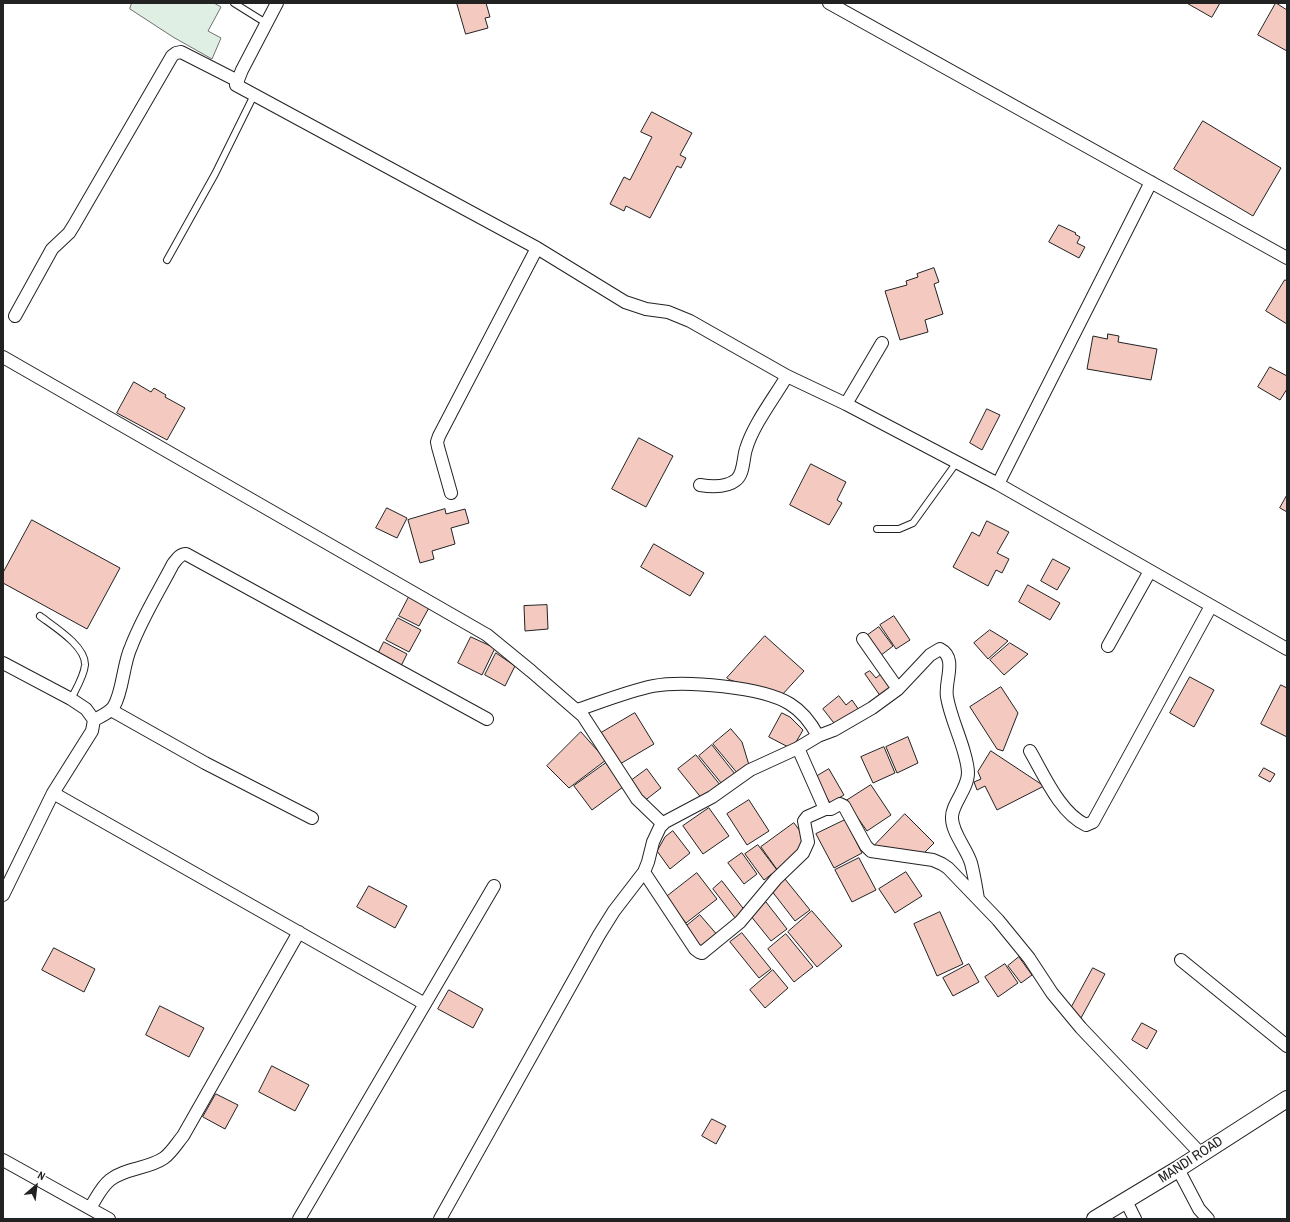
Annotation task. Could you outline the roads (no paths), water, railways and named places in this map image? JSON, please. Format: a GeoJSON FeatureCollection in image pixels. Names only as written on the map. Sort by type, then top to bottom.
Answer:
{"type":"FeatureCollection","features":[{"type":"Feature","properties":{"kind":"street"},"geometry":{"type":"LineString","coordinates":[[277,3],[236,85],[537,248],[625,302],[646,309],[668,312],[678,316],[787,376],[846,404],[998,484],[1287,649]]}},
{"type":"Feature","properties":{"kind":"street"},"geometry":{"type":"LineString","coordinates":[[829,3],[1287,258]]}},
{"type":"Feature","properties":{"kind":"street"},"geometry":{"type":"LineString","coordinates":[[15,316],[52,249],[69,233],[172,56],[181,52],[238,81]]}},
{"type":"Feature","properties":{"kind":"street"},"geometry":{"type":"LineString","coordinates":[[998,484],[1151,182]]}},
{"type":"Feature","properties":{"kind":"street"},"geometry":{"type":"LineString","coordinates":[[451,493],[438,447],[437,442],[439,436],[537,248]]}},
{"type":"Feature","properties":{"kind":"street"},"geometry":{"type":"LineString","coordinates":[[846,404],[882,343]]}},
{"type":"Feature","properties":{"kind":"street"},"geometry":{"type":"LineString","coordinates":[[3,357],[487,635],[577,710],[589,724],[637,799],[663,824]]}},
{"type":"Feature","properties":{"kind":"street"},"geometry":{"type":"LineString","coordinates":[[700,485],[719,486],[735,481],[739,478],[746,448],[752,435],[787,376]]}},
{"type":"Feature","properties":{"kind":"street"},"geometry":{"type":"LineString","coordinates":[[94,720],[111,710],[118,698],[131,646],[174,564],[182,554],[186,554],[487,719]]}},
{"type":"Feature","properties":{"kind":"street"},"geometry":{"type":"LineString","coordinates":[[1108,646],[1150,571]]}},
{"type":"Feature","properties":{"kind":"street"},"geometry":{"type":"LineString","coordinates":[[1030,751],[1057,797],[1071,815],[1086,825],[1093,822],[1211,606]]}},
{"type":"Feature","properties":{"kind":"street"},"geometry":{"type":"LineString","coordinates":[[863,639],[898,689]]}},
{"type":"Feature","properties":{"kind":"street"},"geometry":{"type":"LineString","coordinates":[[440,1219],[595,942],[614,911],[644,872],[654,842],[663,824],[712,797],[750,770],[798,748],[872,708],[898,689],[930,654],[940,649],[944,651],[947,656],[949,665],[946,688],[947,699],[968,766],[965,787],[953,810],[951,819],[971,863],[978,899]]}},
{"type":"Feature","properties":{"kind":"street"},"geometry":{"type":"LineString","coordinates":[[3,663],[71,699],[86,709],[94,720],[92,731],[53,793],[3,894]]}},
{"type":"Feature","properties":{"kind":"street"},"geometry":{"type":"LineString","coordinates":[[577,710],[652,686],[668,684],[720,686],[781,699],[801,712],[818,736]]}},
{"type":"Feature","properties":{"kind":"street"},"geometry":{"type":"LineString","coordinates":[[111,710],[205,763],[312,818]]}},
{"type":"Feature","properties":{"kind":"street"},"geometry":{"type":"LineString","coordinates":[[798,748],[825,809]]}},
{"type":"Feature","properties":{"kind":"street"},"geometry":{"type":"LineString","coordinates":[[53,793],[425,1004]]}},
{"type":"Feature","properties":{"kind":"street"},"geometry":{"type":"LineString","coordinates":[[644,872],[695,950],[702,953],[740,922],[776,879],[803,853],[808,842],[804,821],[825,809],[831,809],[840,804],[844,806],[866,846],[871,850],[937,862],[948,868],[998,920],[1029,958],[1052,993],[1081,1028],[1201,1154]]}},
{"type":"Feature","properties":{"kind":"street"},"geometry":{"type":"LineString","coordinates":[[299,1219],[494,886]]}},
{"type":"Feature","properties":{"kind":"street"},"geometry":{"type":"LineString","coordinates":[[90,1208],[102,1188],[110,1179],[126,1172],[152,1164],[165,1157],[183,1136],[299,932]]}},
{"type":"Feature","properties":{"kind":"street"},"geometry":{"type":"LineString","coordinates":[[1181,960],[1287,1046]]}},
{"type":"Feature","properties":{"kind":"street","name":"MANDI ROAD"},"geometry":{"type":"LineString","coordinates":[[1095,1219],[1178,1169],[1287,1099]]}},
{"type":"Feature","properties":{"kind":"street"},"geometry":{"type":"LineString","coordinates":[[3,1160],[109,1219]]}},
{"type":"Feature","properties":{"kind":"street"},"geometry":{"type":"LineString","coordinates":[[1178,1169],[1199,1209],[1208,1219]]}},
{"type":"Feature","properties":{"kind":"street"},"geometry":{"type":"LineString","coordinates":[[1126,1201],[1135,1219]]}},
{"type":"Feature","properties":{"kind":"lane"},"geometry":{"type":"LineString","coordinates":[[234,3],[266,23]]}},
{"type":"Feature","properties":{"kind":"lane"},"geometry":{"type":"LineString","coordinates":[[167,260],[215,174],[254,94]]}},
{"type":"Feature","properties":{"kind":"lane"},"geometry":{"type":"LineString","coordinates":[[877,529],[899,529],[913,523],[957,462]]}},
{"type":"Feature","properties":{"kind":"lane"},"geometry":{"type":"LineString","coordinates":[[40,616],[64,634],[77,647],[85,659],[84,671],[71,699]]}}]}
